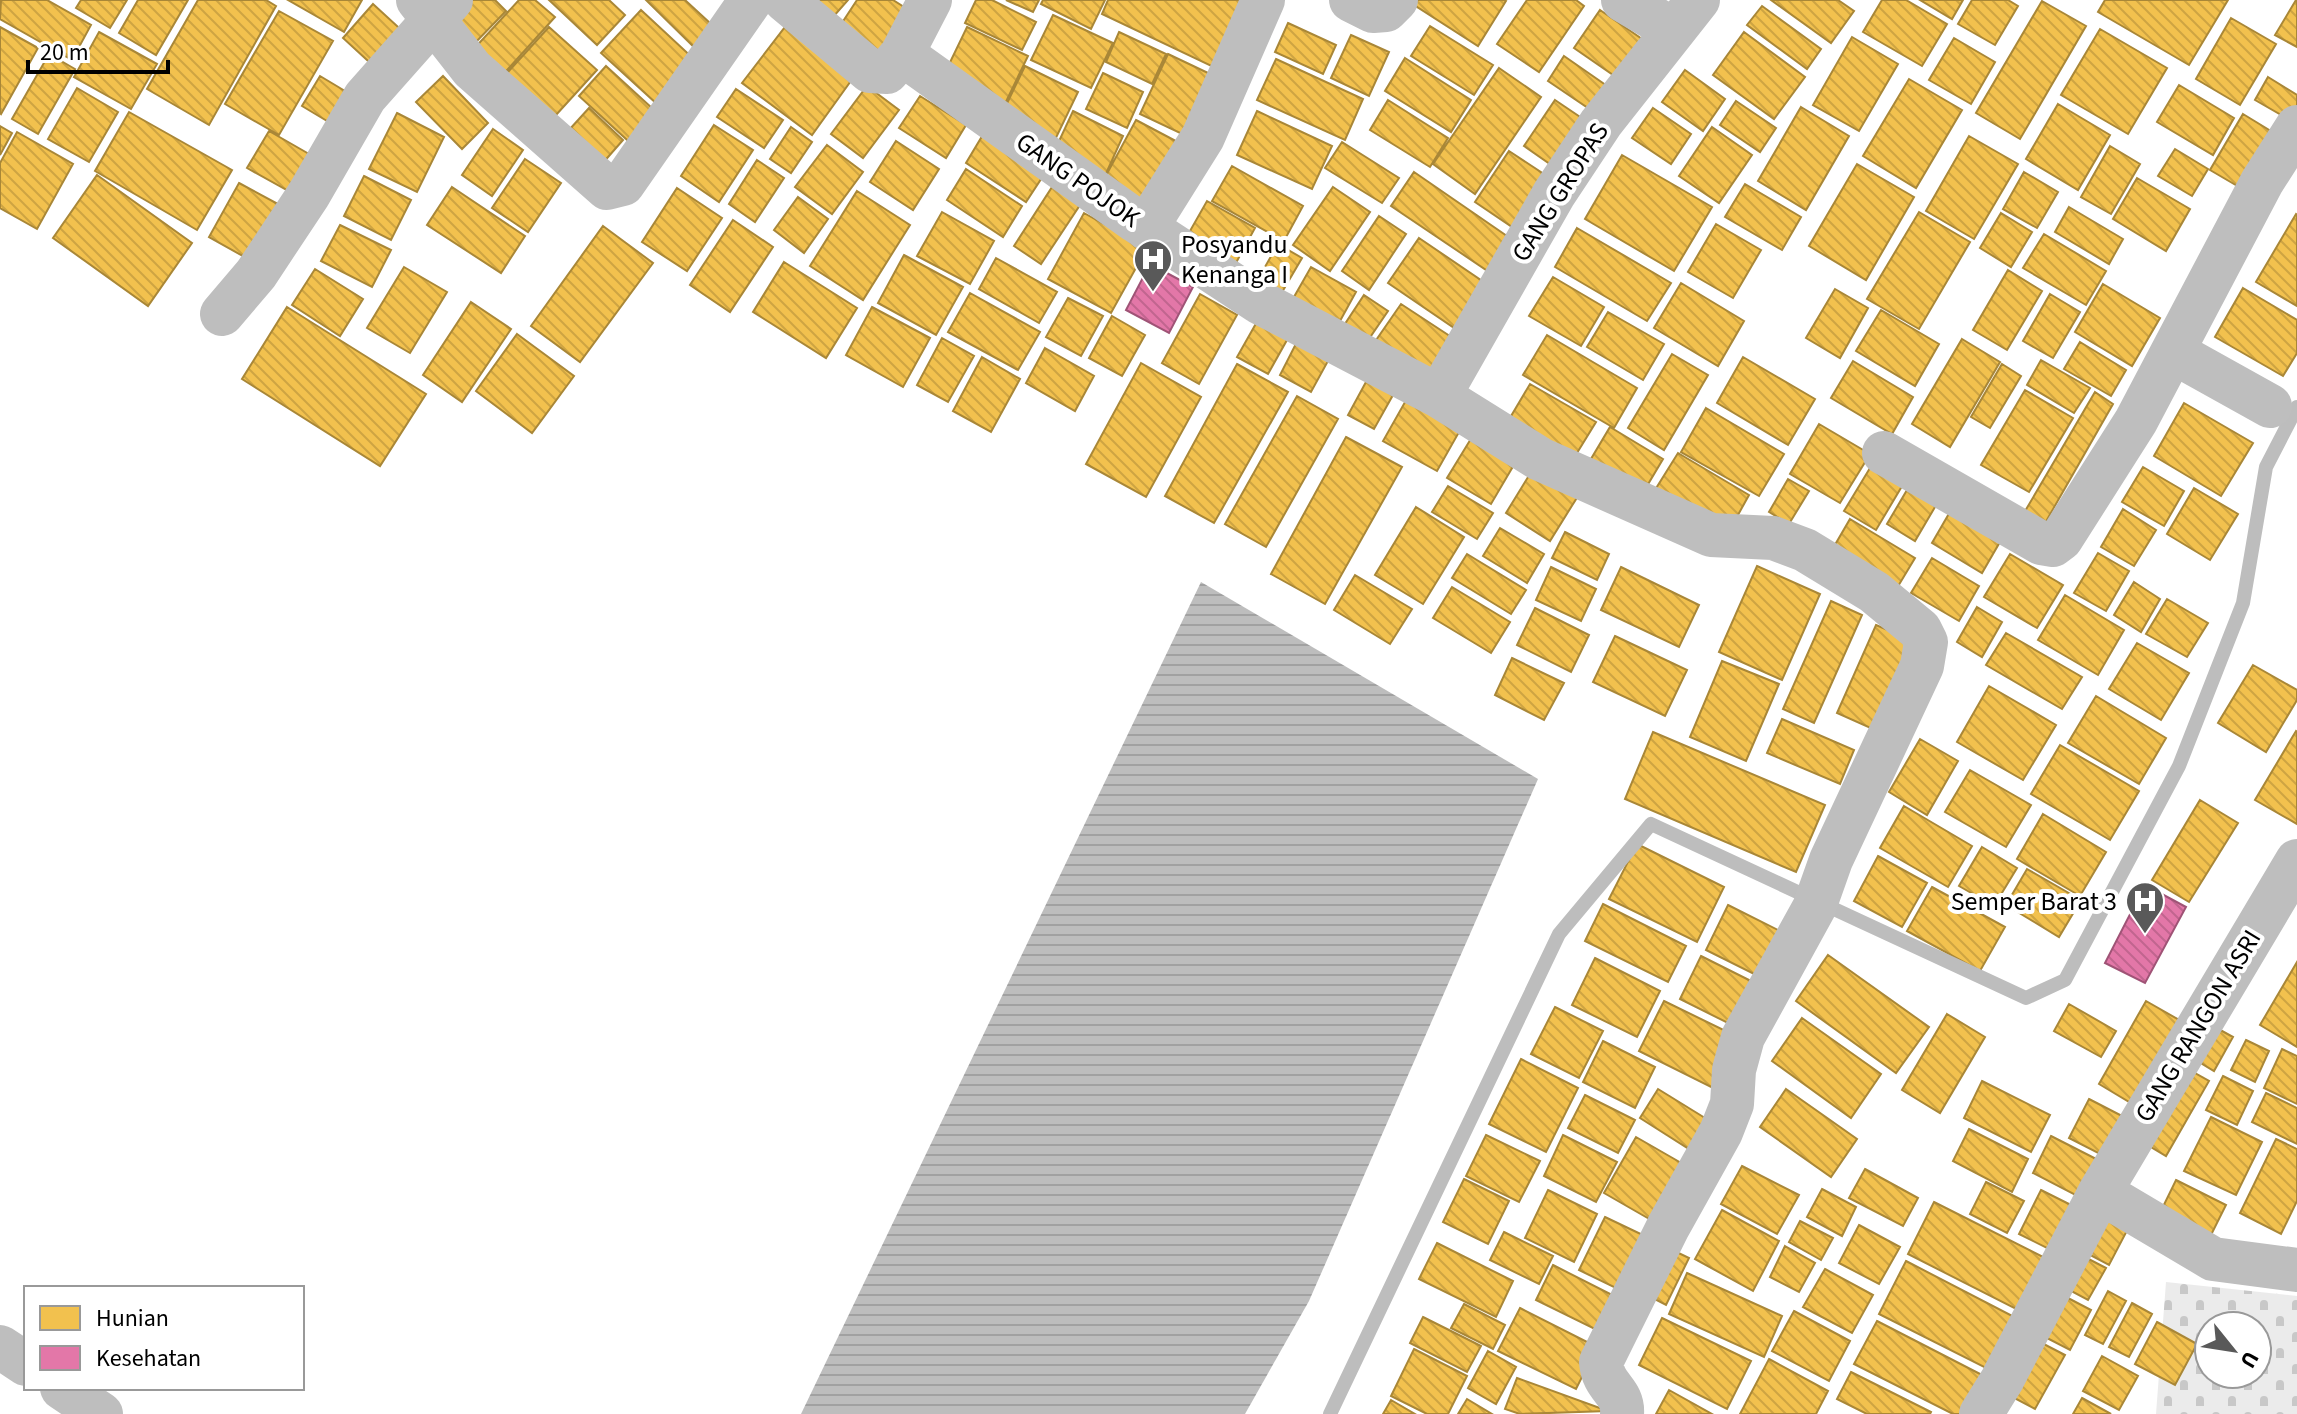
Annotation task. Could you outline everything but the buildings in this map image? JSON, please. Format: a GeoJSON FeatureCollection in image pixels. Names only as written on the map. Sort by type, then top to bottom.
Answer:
{"type":"FeatureCollection","features":[{"type":"Feature","properties":{"kind":"street"},"geometry":{"type":"LineString","coordinates":[[222,314],[264,263],[365,97],[434,6],[472,69],[607,188],[623,184],[751,0]]}},
{"type":"Feature","properties":{"kind":"street"},"geometry":{"type":"LineString","coordinates":[[785,0],[870,71],[887,72],[902,54],[930,0]]}},
{"type":"Feature","properties":{"kind":"street"},"geometry":{"type":"LineString","coordinates":[[1146,228],[1203,137],[1263,0]]}},
{"type":"Feature","properties":{"kind":"street"},"geometry":{"type":"LineString","coordinates":[[1351,0],[1373,11],[1386,10],[1396,0]]}},
{"type":"Feature","properties":{"kind":"street"},"geometry":{"type":"LineString","coordinates":[[1623,0],[1685,14]]}},
{"type":"Feature","properties":{"kind":"street","name":"GANG GROPAS"},"geometry":{"type":"LineString","coordinates":[[1439,396],[1554,194],[1601,123],[1685,14]]}},
{"type":"Feature","properties":{"kind":"street","name":"GANG POJOK"},"geometry":{"type":"LineString","coordinates":[[902,54],[1146,228],[1259,302],[1439,396],[1540,459],[1632,502],[1711,535],[1773,538],[1805,550],[1874,592],[1920,630],[1926,642],[1922,666],[1831,860],[1814,908],[1743,1037],[1734,1070],[1732,1104],[1721,1132],[1668,1227],[1601,1362],[1602,1378],[1620,1398],[1622,1414]]}},
{"type":"Feature","properties":{"kind":"street"},"geometry":{"type":"LineString","coordinates":[[1884,453],[2041,543],[2053,545],[2061,539],[2136,421],[2262,182],[2297,127]]}},
{"type":"Feature","properties":{"kind":"street"},"geometry":{"type":"LineString","coordinates":[[2173,352],[2270,406]]}},
{"type":"Feature","properties":{"kind":"street","name":"GANG RANGON ASRI"},"geometry":{"type":"LineString","coordinates":[[1981,1414],[2002,1380],[2100,1192],[2297,861]]}},
{"type":"Feature","properties":{"kind":"street"},"geometry":{"type":"LineString","coordinates":[[2100,1192],[2213,1259],[2297,1270]]}},
{"type":"Feature","properties":{"kind":"street"},"geometry":{"type":"LineString","coordinates":[[0,1347],[24,1363]]}},
{"type":"Feature","properties":{"kind":"street"},"geometry":{"type":"LineString","coordinates":[[65,1390],[101,1414]]}},
{"type":"Feature","properties":{"kind":"green space"},"geometry":{"type":"Polygon","coordinates":[[[2166,1282],[2297,1296],[2297,1414],[2156,1414],[2166,1282]]]}},
{"type":"Feature","properties":{"kind":"shaded area"},"geometry":{"type":"Polygon","coordinates":[[[1201,582],[1538,779],[1309,1301],[1245,1414],[801,1414],[1201,582]]]}},
{"type":"Feature","properties":{"kind":"waterway"},"geometry":{"type":"LineString","coordinates":[[1330,1414],[1559,934],[1651,824],[2026,998],[2065,980],[2179,766],[2243,603],[2266,467],[2297,407]]}},
{"type":"Feature","properties":{"kind":"place","name":"Posyandu Kenanga I"},"geometry":{"type":"Point","coordinates":[1153,293]}},
{"type":"Feature","properties":{"kind":"place","name":"Semper Barat 3"},"geometry":{"type":"Point","coordinates":[2145,935]}}]}
